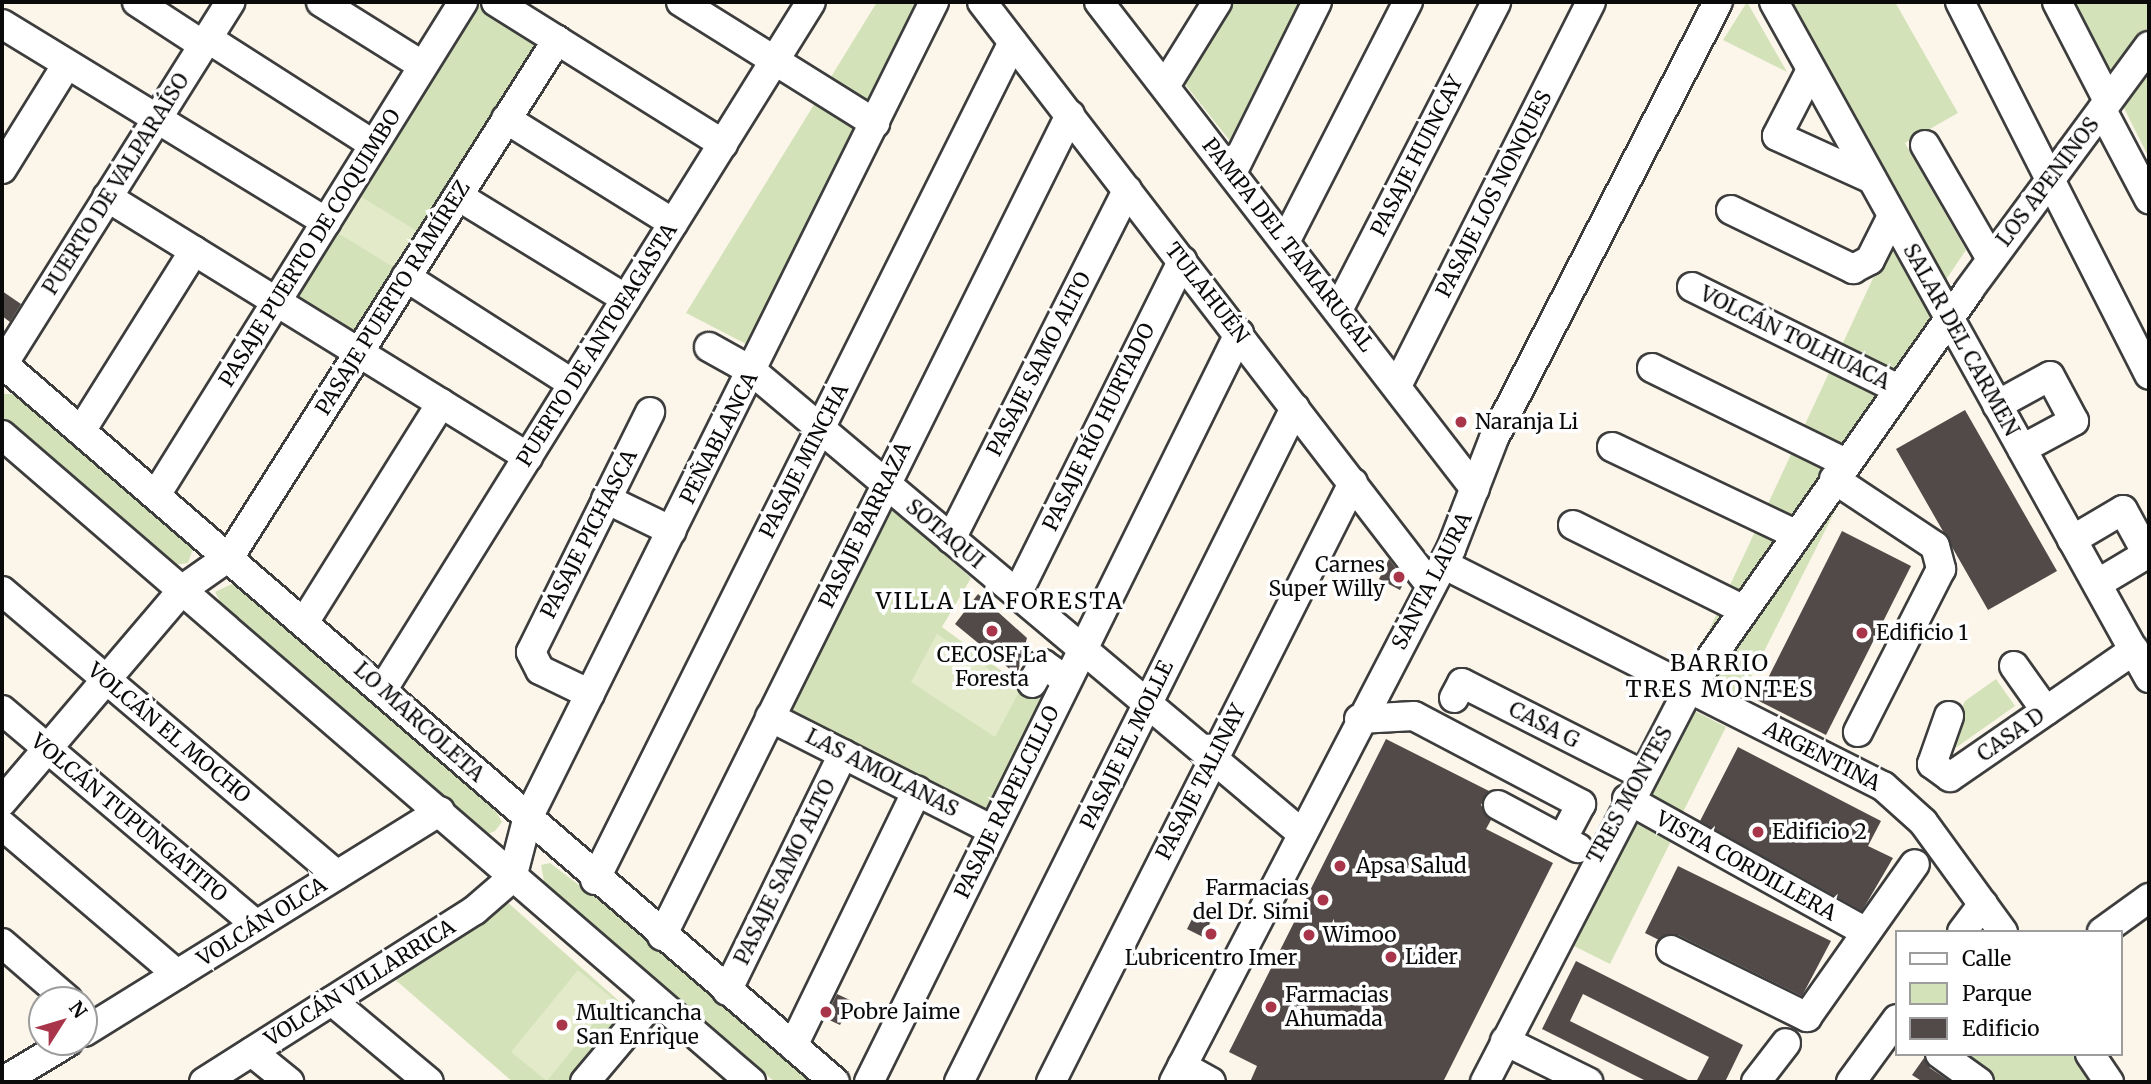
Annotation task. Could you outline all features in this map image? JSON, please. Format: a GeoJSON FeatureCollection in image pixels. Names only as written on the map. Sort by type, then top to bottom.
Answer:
{"type":"FeatureCollection","features":[{"type":"Feature","properties":{"kind":"street"},"geometry":{"type":"LineString","coordinates":[[137,2],[374,145]]}},
{"type":"Feature","properties":{"kind":"street","name":"PUERTO DE VALPARAÍSO"},"geometry":{"type":"LineString","coordinates":[[2,364],[230,2]]}},
{"type":"Feature","properties":{"kind":"street"},"geometry":{"type":"LineString","coordinates":[[321,2],[423,65]]}},
{"type":"Feature","properties":{"kind":"street","name":"PASAJE PUERTO DE COQUIMBO"},"geometry":{"type":"LineString","coordinates":[[156,495],[463,2]]}},
{"type":"Feature","properties":{"kind":"street"},"geometry":{"type":"LineString","coordinates":[[496,2],[528,10],[557,40],[723,144]]}},
{"type":"Feature","properties":{"kind":"street"},"geometry":{"type":"LineString","coordinates":[[681,2],[875,123]]}},
{"type":"Feature","properties":{"kind":"street","name":"PUERTO DE ANTOFAGASTA"},"geometry":{"type":"LineString","coordinates":[[383,689],[811,2]]}},
{"type":"Feature","properties":{"kind":"street","name":"PEÑABLANCA"},"geometry":{"type":"LineString","coordinates":[[512,878],[527,820],[934,2]]}},
{"type":"Feature","properties":{"kind":"street","name":"TULAHUÉN"},"geometry":{"type":"LineString","coordinates":[[982,2],[1353,482],[1437,575]]}},
{"type":"Feature","properties":{"kind":"street"},"geometry":{"type":"LineString","coordinates":[[1165,86],[1217,2]]}},
{"type":"Feature","properties":{"kind":"street"},"geometry":{"type":"LineString","coordinates":[[1232,173],[1317,2]]}},
{"type":"Feature","properties":{"kind":"street"},"geometry":{"type":"LineString","coordinates":[[1285,242],[1408,2]]}},
{"type":"Feature","properties":{"kind":"street","name":"PASAJE HUINCAY"},"geometry":{"type":"LineString","coordinates":[[1338,310],[1496,2]]}},
{"type":"Feature","properties":{"kind":"street","name":"PASAJE LOS NONQUES"},"geometry":{"type":"LineString","coordinates":[[1397,386],[1591,2]]}},
{"type":"Feature","properties":{"kind":"street","name":"SANTA LAURA"},"geometry":{"type":"LineString","coordinates":[[1178,1074],[1299,831],[1437,575],[1494,438],[1718,2]]}},
{"type":"Feature","properties":{"kind":"street","name":"SALAR DEL CARMEN"},"geometry":{"type":"LineString","coordinates":[[1774,2],[2149,678]]}},
{"type":"Feature","properties":{"kind":"street"},"geometry":{"type":"LineString","coordinates":[[1960,2],[2052,176],[2056,197],[2149,375]]}},
{"type":"Feature","properties":{"kind":"street"},"geometry":{"type":"LineString","coordinates":[[2057,2],[2149,200]]}},
{"type":"Feature","properties":{"kind":"street","name":"PAMPA DEL TAMARUGAL"},"geometry":{"type":"LineString","coordinates":[[1112,8],[1165,86],[1475,489]]}},
{"type":"Feature","properties":{"kind":"street"},"geometry":{"type":"LineString","coordinates":[[2,24],[326,222]]}},
{"type":"Feature","properties":{"kind":"street","name":"PASAJE PUERTO RAMÍREZ"},"geometry":{"type":"LineString","coordinates":[[230,556],[557,40]]}},
{"type":"Feature","properties":{"kind":"street","name":"PASAJE MINCHA"},"geometry":{"type":"LineString","coordinates":[[595,880],[1013,42]]}},
{"type":"Feature","properties":{"kind":"street","name":"LOS APENINOS"},"geometry":{"type":"LineString","coordinates":[[1950,320],[1991,259],[2149,46]]}},
{"type":"Feature","properties":{"kind":"street"},"geometry":{"type":"LineString","coordinates":[[2,169],[67,64]]}},
{"type":"Feature","properties":{"kind":"street"},"geometry":{"type":"LineString","coordinates":[[1811,70],[1777,136],[1872,179]]}},
{"type":"Feature","properties":{"kind":"street","name":"PASAJE BARRAZA"},"geometry":{"type":"LineString","coordinates":[[662,936],[1070,115]]}},
{"type":"Feature","properties":{"kind":"street"},"geometry":{"type":"LineString","coordinates":[[506,119],[673,223]]}},
{"type":"Feature","properties":{"kind":"street"},"geometry":{"type":"LineString","coordinates":[[1925,145],[1991,259]]}},
{"type":"Feature","properties":{"kind":"street","name":"PASAJE SAMO ALTO"},"geometry":{"type":"LineString","coordinates":[[951,539],[1127,190]]}},
{"type":"Feature","properties":{"kind":"street"},"geometry":{"type":"LineString","coordinates":[[458,196],[626,299]]}},
{"type":"Feature","properties":{"kind":"street"},"geometry":{"type":"LineString","coordinates":[[107,197],[528,457]]}},
{"type":"Feature","properties":{"kind":"street"},"geometry":{"type":"LineString","coordinates":[[1731,210],[1853,269],[1870,260],[1892,216]]}},
{"type":"Feature","properties":{"kind":"street"},"geometry":{"type":"LineString","coordinates":[[81,431],[194,251]]}},
{"type":"Feature","properties":{"kind":"street","name":"PASAJE RÍO HURTADO"},"geometry":{"type":"LineString","coordinates":[[1017,594],[1182,261]]}},
{"type":"Feature","properties":{"kind":"street"},"geometry":{"type":"LineString","coordinates":[[406,277],[573,384]]}},
{"type":"Feature","properties":{"kind":"street","name":"VOLCÁN TOLHUACA"},"geometry":{"type":"LineString","coordinates":[[1692,287],[1898,389]]}},
{"type":"Feature","properties":{"kind":"street","name":"TRES MONTES"},"geometry":{"type":"LineString","coordinates":[[1485,1082],[1596,857],[1689,689],[1795,534],[1950,320]]}},
{"type":"Feature","properties":{"kind":"street","name":"PASAJE RAPELCILLO"},"geometry":{"type":"LineString","coordinates":[[869,1082],[1239,334]]}},
{"type":"Feature","properties":{"kind":"street","name":"SOTAQUI"},"geometry":{"type":"LineString","coordinates":[[709,347],[752,371],[1299,831]]}},
{"type":"Feature","properties":{"kind":"street","name":"LO MARCOLETA"},"geometry":{"type":"LineString","coordinates":[[2,364],[305,621],[595,880],[835,1082]]}},
{"type":"Feature","properties":{"kind":"street"},"geometry":{"type":"LineString","coordinates":[[1652,368],[1840,471],[1935,546],[1941,569],[1858,732]]}},
{"type":"Feature","properties":{"kind":"street"},"geometry":{"type":"LineString","coordinates":[[1997,405],[2050,376],[2074,421],[2022,449]]}},
{"type":"Feature","properties":{"kind":"street"},"geometry":{"type":"LineString","coordinates":[[305,621],[441,403]]}},
{"type":"Feature","properties":{"kind":"street","name":"PASAJE EL MOLLE"},"geometry":{"type":"LineString","coordinates":[[960,1082],[1295,408]]}},
{"type":"Feature","properties":{"kind":"street","name":"PASAJE PICHASCA"},"geometry":{"type":"LineString","coordinates":[[590,694],[540,670],[531,657],[650,412]]}},
{"type":"Feature","properties":{"kind":"street"},"geometry":{"type":"LineString","coordinates":[[2,435],[751,1082]]}},
{"type":"Feature","properties":{"kind":"street"},"geometry":{"type":"LineString","coordinates":[[1612,447],[1795,534]]}},
{"type":"Feature","properties":{"kind":"street","name":"PASAJE TALINAY"},"geometry":{"type":"LineString","coordinates":[[1051,1082],[1353,482]]}},
{"type":"Feature","properties":{"kind":"street"},"geometry":{"type":"LineString","coordinates":[[606,499],[672,531]]}},
{"type":"Feature","properties":{"kind":"street"},"geometry":{"type":"LineString","coordinates":[[2072,540],[2123,510],[2147,554],[2097,584]]}},
{"type":"Feature","properties":{"kind":"street"},"geometry":{"type":"LineString","coordinates":[[1573,525],[1744,610]]}},
{"type":"Feature","properties":{"kind":"street"},"geometry":{"type":"LineString","coordinates":[[2,802],[183,589],[230,556]]}},
{"type":"Feature","properties":{"kind":"street","name":"ARGENTINA"},"geometry":{"type":"LineString","coordinates":[[1437,575],[1689,689],[1883,786],[1923,822],[2002,930]]}},
{"type":"Feature","properties":{"kind":"street","name":"VOLCÁN EL MOCHO"},"geometry":{"type":"LineString","coordinates":[[2,591],[337,875]]}},
{"type":"Feature","properties":{"kind":"street","name":"CASA D"},"geometry":{"type":"LineString","coordinates":[[1950,716],[1932,764],[1950,777],[2134,650]]}},
{"type":"Feature","properties":{"kind":"street"},"geometry":{"type":"LineString","coordinates":[[1032,683],[1043,664],[1067,681]]}},
{"type":"Feature","properties":{"kind":"street"},"geometry":{"type":"LineString","coordinates":[[2014,666],[2046,711]]}},
{"type":"Feature","properties":{"kind":"street","name":"CASA G"},"geometry":{"type":"LineString","coordinates":[[1454,698],[1462,683],[1641,774]]}},
{"type":"Feature","properties":{"kind":"street","name":"VOLCÁN TUPUNGATITO"},"geometry":{"type":"LineString","coordinates":[[2,710],[256,925]]}},
{"type":"Feature","properties":{"kind":"street"},"geometry":{"type":"LineString","coordinates":[[1359,719],[1414,716],[1581,804],[1562,839]]}},
{"type":"Feature","properties":{"kind":"street","name":"LAS AMOLANAS"},"geometry":{"type":"LineString","coordinates":[[770,717],[993,830]]}},
{"type":"Feature","properties":{"kind":"street","name":"PASAJE SAMO ALTO"},"geometry":{"type":"LineString","coordinates":[[727,991],[843,754]]}},
{"type":"Feature","properties":{"kind":"street"},"geometry":{"type":"LineString","coordinates":[[793,1046],[917,791]]}},
{"type":"Feature","properties":{"kind":"street","name":"VISTA CORDILLERA"},"geometry":{"type":"LineString","coordinates":[[1627,799],[1866,932]]}},
{"type":"Feature","properties":{"kind":"street"},"geometry":{"type":"LineString","coordinates":[[1498,806],[1596,857]]}},
{"type":"Feature","properties":{"kind":"street","name":"VOLCÁN OLCA"},"geometry":{"type":"LineString","coordinates":[[98,1017],[177,974],[440,811]]}},
{"type":"Feature","properties":{"kind":"street"},"geometry":{"type":"LineString","coordinates":[[2,825],[177,974]]}},
{"type":"Feature","properties":{"kind":"street"},"geometry":{"type":"LineString","coordinates":[[1671,950],[1807,1017],[1915,864]]}},
{"type":"Feature","properties":{"kind":"street","name":"VOLCÁN VILLARRICA"},"geometry":{"type":"LineString","coordinates":[[204,1082],[475,910],[512,878]]}},
{"type":"Feature","properties":{"kind":"street"},"geometry":{"type":"LineString","coordinates":[[2105,930],[2149,898]]}},
{"type":"Feature","properties":{"kind":"street"},"geometry":{"type":"LineString","coordinates":[[1964,930],[1983,904]]}},
{"type":"Feature","properties":{"kind":"street"},"geometry":{"type":"LineString","coordinates":[[2,943],[52,986]]}},
{"type":"Feature","properties":{"kind":"street"},"geometry":{"type":"LineString","coordinates":[[585,1082],[654,1000]]}},
{"type":"Feature","properties":{"kind":"street"},"geometry":{"type":"LineString","coordinates":[[332,1001],[429,1082]]}},
{"type":"Feature","properties":{"kind":"street"},"geometry":{"type":"LineString","coordinates":[[1851,1082],[1896,1022]]}},
{"type":"Feature","properties":{"kind":"street"},"geometry":{"type":"LineString","coordinates":[[1505,1041],[1588,1082]]}},
{"type":"Feature","properties":{"kind":"street"},"geometry":{"type":"LineString","coordinates":[[1756,1082],[1786,1042]]}},
{"type":"Feature","properties":{"kind":"street"},"geometry":{"type":"LineString","coordinates":[[252,1052],[289,1082]]}},
{"type":"Feature","properties":{"kind":"street"},"geometry":{"type":"LineString","coordinates":[[2,1082],[45,1056]]}},
{"type":"Feature","properties":{"kind":"street"},"geometry":{"type":"LineString","coordinates":[[1943,1056],[1979,1082]]}},
{"type":"Feature","properties":{"kind":"street"},"geometry":{"type":"LineString","coordinates":[[2091,1056],[2109,1082]]}},
{"type":"Feature","properties":{"kind":"street"},"geometry":{"type":"LineString","coordinates":[[1178,1074],[1212,1082]]}},
{"type":"Feature","properties":{"kind":"green space"},"geometry":{"type":"Polygon","coordinates":[[[470,2],[484,2],[544,39],[357,341],[287,298],[470,2]]]}},
{"type":"Feature","properties":{"kind":"green space"},"geometry":{"type":"Polygon","coordinates":[[[877,2],[917,2],[746,344],[686,313],[877,2]]]}},
{"type":"Feature","properties":{"kind":"green space"},"geometry":{"type":"Polygon","coordinates":[[[1226,2],[1302,2],[1230,141],[1180,78],[1226,2]]]}},
{"type":"Feature","properties":{"kind":"green space"},"geometry":{"type":"Polygon","coordinates":[[[1747,2],[1787,72],[1723,40],[1747,2]]]}},
{"type":"Feature","properties":{"kind":"green space"},"geometry":{"type":"Polygon","coordinates":[[[1784,2],[1895,2],[1958,113],[1905,143],[1966,250],[1943,284],[1784,2]]]}},
{"type":"Feature","properties":{"kind":"green space"},"geometry":{"type":"Polygon","coordinates":[[[2071,2],[2149,2],[2149,158],[2071,2]]]}},
{"type":"Feature","properties":{"kind":"green space"},"geometry":{"type":"Polygon","coordinates":[[[358,195],[417,231],[395,268],[336,232],[358,195]]]}},
{"type":"Feature","properties":{"kind":"green space"},"geometry":{"type":"Polygon","coordinates":[[[1889,244],[1932,317],[1697,656],[1889,244]]]}},
{"type":"Feature","properties":{"kind":"green space"},"geometry":{"type":"Polygon","coordinates":[[[2,394],[15,394],[194,546],[188,563],[173,565],[4,422],[2,394]]]}},
{"type":"Feature","properties":{"kind":"green space"},"geometry":{"type":"Polygon","coordinates":[[[1840,501],[1741,697],[1707,681],[1840,501]]]}},
{"type":"Feature","properties":{"kind":"green space"},"geometry":{"type":"Polygon","coordinates":[[[886,503],[971,578],[942,627],[1044,702],[987,818],[783,714],[886,503]]]}},
{"type":"Feature","properties":{"kind":"green space"},"geometry":{"type":"Polygon","coordinates":[[[236,582],[492,804],[502,822],[495,831],[488,834],[222,605],[215,592],[236,582]]]}},
{"type":"Feature","properties":{"kind":"green space"},"geometry":{"type":"Polygon","coordinates":[[[937,634],[1020,690],[995,737],[911,682],[937,634]]]}},
{"type":"Feature","properties":{"kind":"green space"},"geometry":{"type":"Polygon","coordinates":[[[1996,679],[2015,706],[1937,761],[1965,701],[1996,679]]]}},
{"type":"Feature","properties":{"kind":"green space"},"geometry":{"type":"Polygon","coordinates":[[[1691,709],[1726,727],[1682,814],[1646,796],[1691,709]]]}},
{"type":"Feature","properties":{"kind":"green space"},"geometry":{"type":"Polygon","coordinates":[[[1631,821],[1671,841],[1610,964],[1570,944],[1631,821]]]}},
{"type":"Feature","properties":{"kind":"green space"},"geometry":{"type":"Polygon","coordinates":[[[550,863],[600,901],[815,1082],[775,1082],[556,898],[544,881],[541,865],[550,863]]]}},
{"type":"Feature","properties":{"kind":"green space"},"geometry":{"type":"Polygon","coordinates":[[[505,900],[628,1009],[567,1082],[513,1082],[391,976],[505,900]]]}},
{"type":"Feature","properties":{"kind":"green space","name":"Multicancha San Enrique"},"geometry":{"type":"Polygon","coordinates":[[[578,970],[613,999],[547,1081],[511,1052],[578,970]]]}},
{"type":"Feature","properties":{"kind":"green space"},"geometry":{"type":"Polygon","coordinates":[[[1952,1056],[2082,1056],[2101,1082],[1987,1082],[1952,1056]]]}},
{"type":"Feature","properties":{"kind":"building"},"geometry":{"type":"Polygon","coordinates":[[[2,291],[21,304],[10,322],[2,316],[2,291]]]}},
{"type":"Feature","properties":{"kind":"building"},"geometry":{"type":"Polygon","coordinates":[[[1965,410],[2057,571],[1988,610],[1896,449],[1965,410]]]}},
{"type":"Feature","properties":{"kind":"building","name":"Edificio 1"},"geometry":{"type":"Polygon","coordinates":[[[1842,531],[1911,566],[1826,735],[1757,700],[1842,531]]]}},
{"type":"Feature","properties":{"kind":"building"},"geometry":{"type":"Polygon","coordinates":[[[1389,559],[1405,580],[1400,590],[1379,579],[1389,559]]]}},
{"type":"Feature","properties":{"kind":"building","name":"CECOSF La Foresta"},"geometry":{"type":"Polygon","coordinates":[[[978,594],[1027,638],[1017,675],[955,624],[978,594]]]}},
{"type":"Feature","properties":{"kind":"building","name":"Lider"},"geometry":{"type":"Polygon","coordinates":[[[1386,739],[1489,791],[1481,805],[1491,820],[1486,829],[1553,863],[1443,1082],[1250,1082],[1257,1066],[1229,1052],[1386,739]]]}},
{"type":"Feature","properties":{"kind":"building","name":"Edificio 2"},"geometry":{"type":"Polygon","coordinates":[[[1738,747],[1881,821],[1868,846],[1893,858],[1862,911],[1700,821],[1738,747]]]}},
{"type":"Feature","properties":{"kind":"building"},"geometry":{"type":"Polygon","coordinates":[[[1678,866],[1831,941],[1802,996],[1678,935],[1659,940],[1645,933],[1678,866]]]}},
{"type":"Feature","properties":{"kind":"building"},"geometry":{"type":"Polygon","coordinates":[[[1198,907],[1214,915],[1203,937],[1187,929],[1198,907]]]}},
{"type":"Feature","properties":{"kind":"building"},"geometry":{"type":"Polygon","coordinates":[[[1576,961],[1743,1045],[1725,1082],[1696,1082],[1709,1057],[1583,994],[1570,1021],[1692,1082],[1648,1082],[1542,1029],[1576,961]]]}},
{"type":"Feature","properties":{"kind":"building"},"geometry":{"type":"Polygon","coordinates":[[[837,994],[852,1001],[840,1025],[825,1018],[837,994]]]}},
{"type":"Feature","properties":{"kind":"building"},"geometry":{"type":"Polygon","coordinates":[[[1924,1058],[1930,1068],[1951,1082],[1923,1082],[1912,1075],[1924,1058]]]}},
{"type":"Feature","properties":{"kind":"place","name":"Naranja Li"},"geometry":{"type":"Point","coordinates":[1461,422]}},
{"type":"Feature","properties":{"kind":"place","name":"Carnes Super Willy"},"geometry":{"type":"Point","coordinates":[1399,577]}},
{"type":"Feature","properties":{"kind":"place","name":"CECOSF La Foresta"},"geometry":{"type":"Point","coordinates":[992,631]}},
{"type":"Feature","properties":{"kind":"place","name":"Edificio 1"},"geometry":{"type":"Point","coordinates":[1862,633]}},
{"type":"Feature","properties":{"kind":"place","name":"Edificio 2"},"geometry":{"type":"Point","coordinates":[1758,832]}},
{"type":"Feature","properties":{"kind":"place","name":"Apsa Salud"},"geometry":{"type":"Point","coordinates":[1340,866]}},
{"type":"Feature","properties":{"kind":"place","name":"Farmacias del Dr. Simi"},"geometry":{"type":"Point","coordinates":[1323,900]}},
{"type":"Feature","properties":{"kind":"place","name":"Lubricentro Imer"},"geometry":{"type":"Point","coordinates":[1211,934]}},
{"type":"Feature","properties":{"kind":"place","name":"Wimoo"},"geometry":{"type":"Point","coordinates":[1309,935]}},
{"type":"Feature","properties":{"kind":"place","name":"Lider"},"geometry":{"type":"Point","coordinates":[1391,957]}},
{"type":"Feature","properties":{"kind":"place","name":"Farmacias Ahumada"},"geometry":{"type":"Point","coordinates":[1271,1007]}},
{"type":"Feature","properties":{"kind":"place","name":"Pobre Jaime"},"geometry":{"type":"Point","coordinates":[826,1012]}},
{"type":"Feature","properties":{"kind":"place","name":"Multicancha San Enrique"},"geometry":{"type":"Point","coordinates":[562,1025]}},
{"type":"Feature","properties":{"kind":"district","name":"VILLA LA FORESTA"},"geometry":{"type":"Point","coordinates":[1000,601]}},
{"type":"Feature","properties":{"kind":"district","name":"BARRIO TRES MONTES"},"geometry":{"type":"Point","coordinates":[1720,676]}}]}
